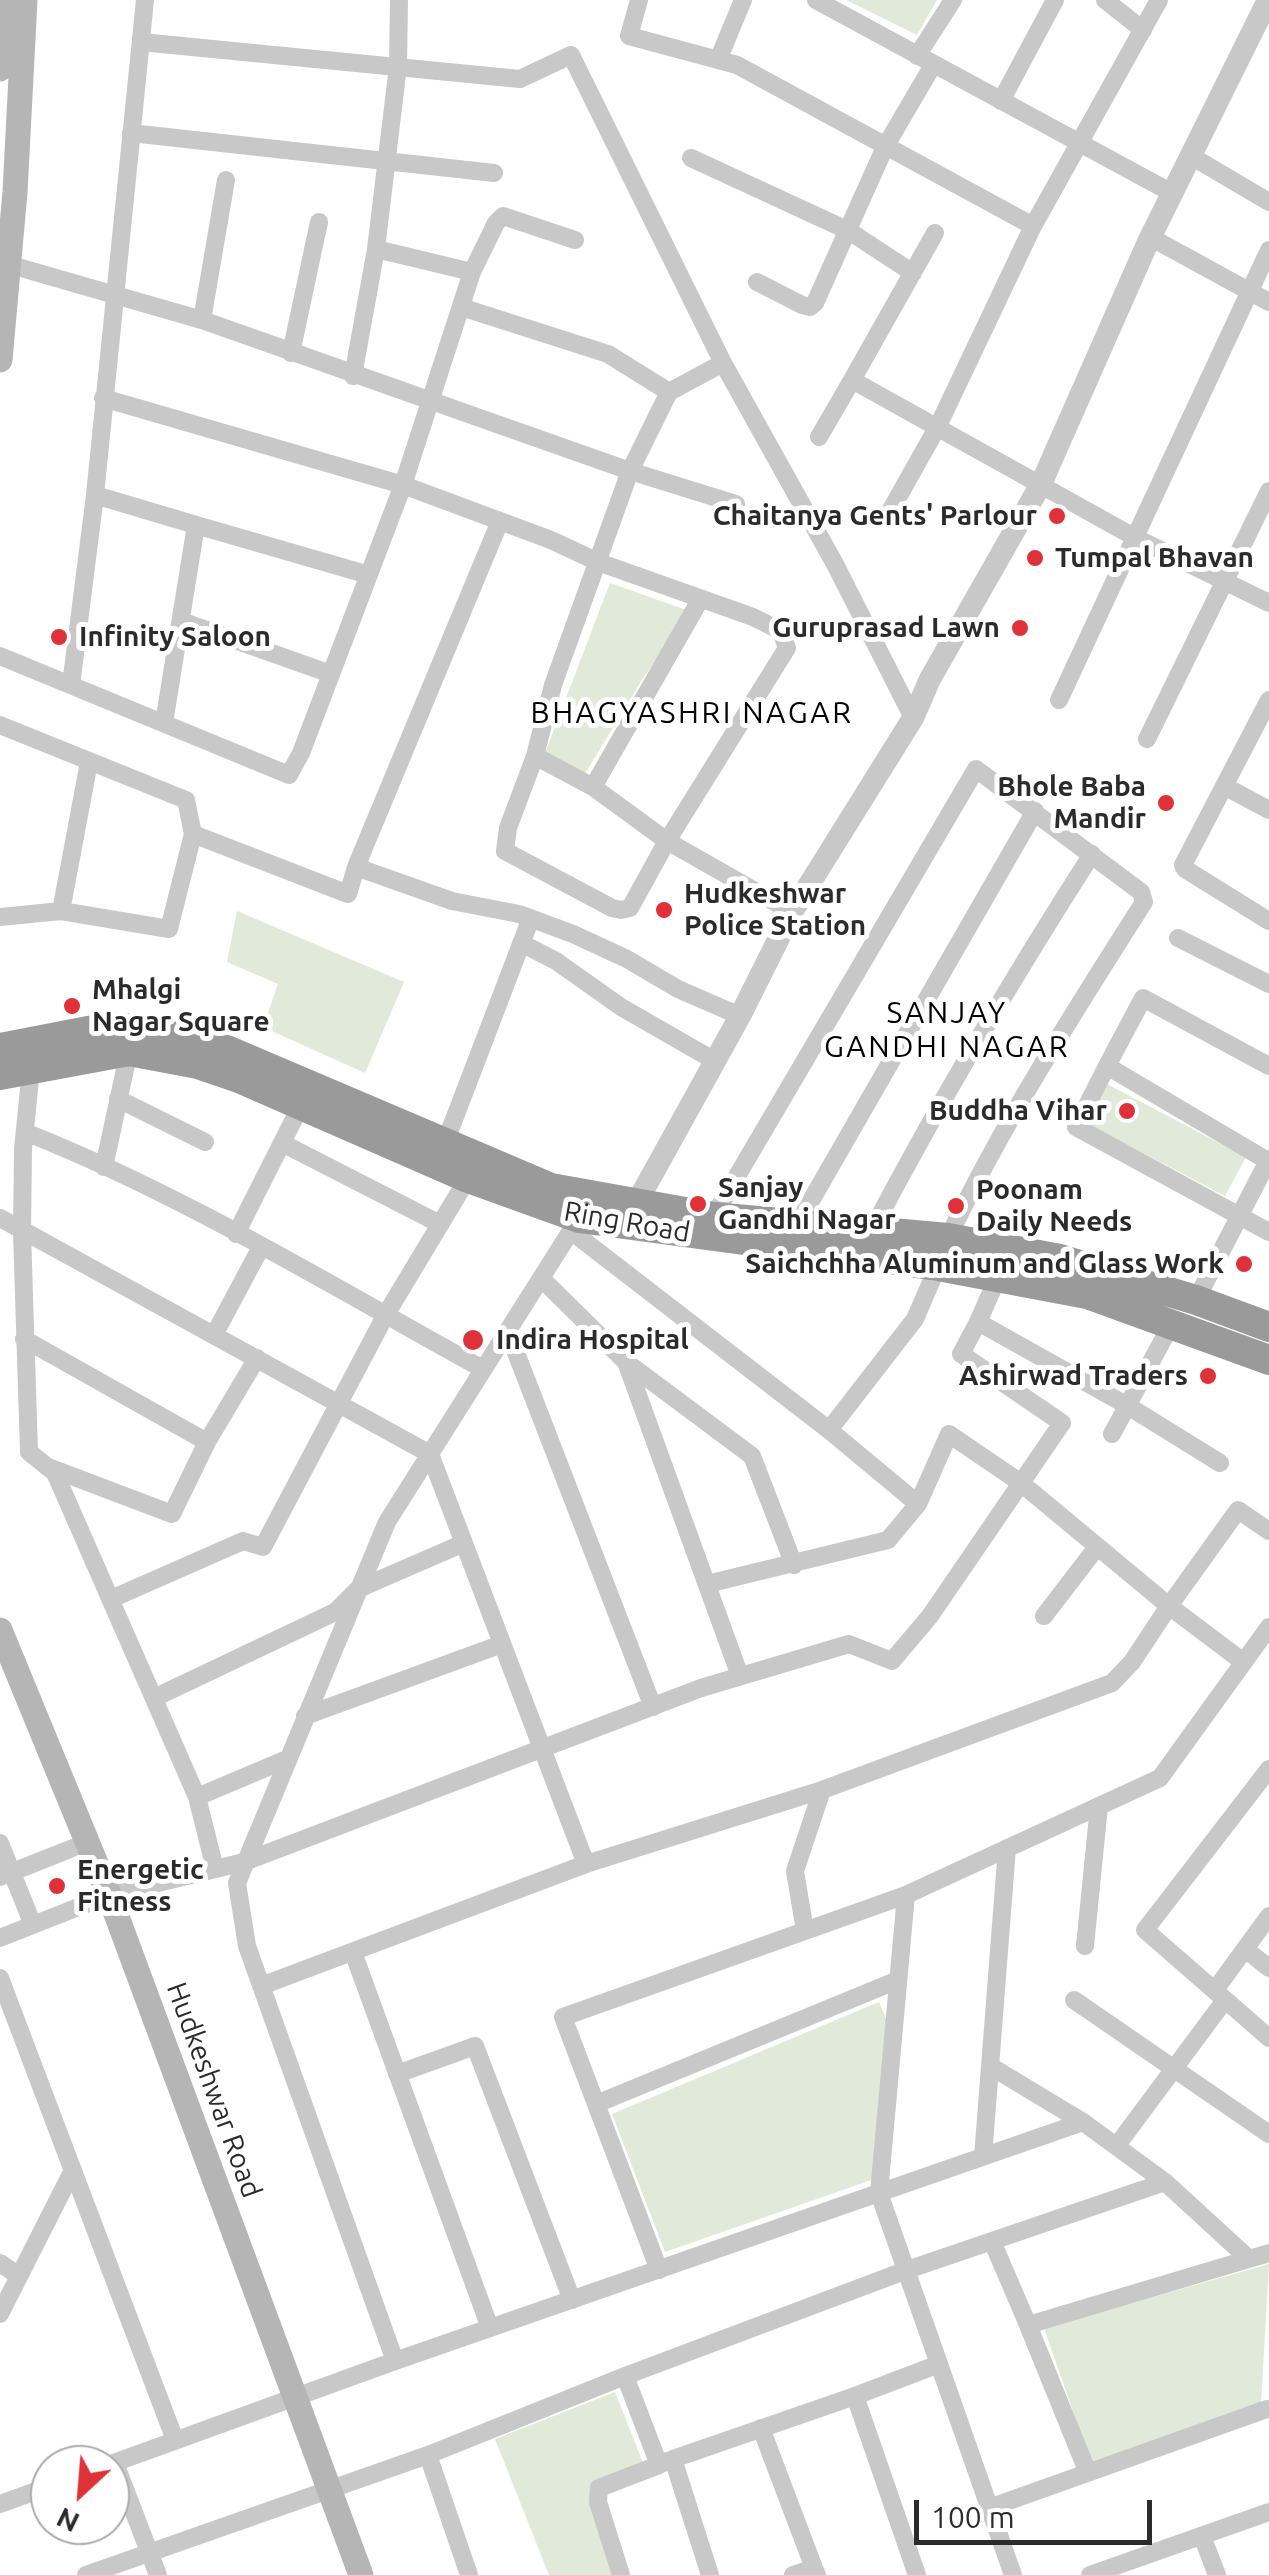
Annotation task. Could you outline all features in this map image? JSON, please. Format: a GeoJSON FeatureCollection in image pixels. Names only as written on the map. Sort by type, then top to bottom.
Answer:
{"type":"FeatureCollection","features":[{"type":"Feature","properties":{"kind":"highway","name":"Ring Road"},"geometry":{"type":"LineString","coordinates":[[0,1048],[114,1026],[173,1035],[222,1048],[550,1188],[714,1217],[871,1232],[943,1252],[998,1276],[1087,1294],[1269,1360]]}},
{"type":"Feature","properties":{"kind":"highway","name":"Ring Road"},"geometry":{"type":"LineString","coordinates":[[0,1074],[128,1051],[198,1064],[575,1224],[1060,1259],[1196,1300],[1269,1327]]}},
{"type":"Feature","properties":{"kind":"main road"},"geometry":{"type":"LineString","coordinates":[[0,69],[6,0]]}},
{"type":"Feature","properties":{"kind":"main road"},"geometry":{"type":"LineString","coordinates":[[0,360],[7,201],[25,0]]}},
{"type":"Feature","properties":{"kind":"main road","name":"Hudkeshwar Road"},"geometry":{"type":"LineString","coordinates":[[0,1630],[109,1895],[360,2574]]}},
{"type":"Feature","properties":{"kind":"street"},"geometry":{"type":"LineString","coordinates":[[71,686],[95,495],[145,0]]}},
{"type":"Feature","properties":{"kind":"street"},"geometry":{"type":"LineString","coordinates":[[353,376],[376,249],[398,66],[399,0]]}},
{"type":"Feature","properties":{"kind":"street"},"geometry":{"type":"LineString","coordinates":[[639,0],[629,36],[737,65],[1033,226]]}},
{"type":"Feature","properties":{"kind":"street"},"geometry":{"type":"LineString","coordinates":[[718,60],[743,0]]}},
{"type":"Feature","properties":{"kind":"street"},"geometry":{"type":"LineString","coordinates":[[816,0],[1172,193]]}},
{"type":"Feature","properties":{"kind":"street"},"geometry":{"type":"LineString","coordinates":[[757,282],[810,307],[815,304],[953,0]]}},
{"type":"Feature","properties":{"kind":"street"},"geometry":{"type":"LineString","coordinates":[[1001,101],[1056,0]]}},
{"type":"Feature","properties":{"kind":"street"},"geometry":{"type":"LineString","coordinates":[[1104,0],[1143,30]]}},
{"type":"Feature","properties":{"kind":"street"},"geometry":{"type":"LineString","coordinates":[[888,515],[938,426],[1033,226],[1160,0]]}},
{"type":"Feature","properties":{"kind":"street"},"geometry":{"type":"LineString","coordinates":[[637,1202],[740,1016],[792,912],[912,718],[930,679],[1041,484],[1150,237],[1268,0]]}},
{"type":"Feature","properties":{"kind":"street"},"geometry":{"type":"LineString","coordinates":[[142,42],[520,79],[570,55],[723,363],[836,566],[912,718]]}},
{"type":"Feature","properties":{"kind":"street"},"geometry":{"type":"LineString","coordinates":[[131,133],[494,172]]}},
{"type":"Feature","properties":{"kind":"street"},"geometry":{"type":"LineString","coordinates":[[1190,156],[1269,202]]}},
{"type":"Feature","properties":{"kind":"street"},"geometry":{"type":"LineString","coordinates":[[691,158],[848,231],[913,273]]}},
{"type":"Feature","properties":{"kind":"street"},"geometry":{"type":"LineString","coordinates":[[202,320],[226,180]]}},
{"type":"Feature","properties":{"kind":"street"},"geometry":{"type":"LineString","coordinates":[[0,656],[288,775],[301,753],[403,485],[472,272],[496,223],[503,216],[574,240]]}},
{"type":"Feature","properties":{"kind":"street"},"geometry":{"type":"LineString","coordinates":[[291,354],[319,222]]}},
{"type":"Feature","properties":{"kind":"street"},"geometry":{"type":"LineString","coordinates":[[819,437],[934,233]]}},
{"type":"Feature","properties":{"kind":"street"},"geometry":{"type":"LineString","coordinates":[[1150,237],[1269,302]]}},
{"type":"Feature","properties":{"kind":"street"},"geometry":{"type":"LineString","coordinates":[[376,249],[472,272]]}},
{"type":"Feature","properties":{"kind":"street"},"geometry":{"type":"LineString","coordinates":[[1059,700],[1269,250]]}},
{"type":"Feature","properties":{"kind":"street"},"geometry":{"type":"LineString","coordinates":[[4,263],[202,320],[353,376],[736,504]]}},
{"type":"Feature","properties":{"kind":"street"},"geometry":{"type":"LineString","coordinates":[[460,307],[608,354],[669,392]]}},
{"type":"Feature","properties":{"kind":"street"},"geometry":{"type":"LineString","coordinates":[[102,398],[403,485],[598,562],[754,617],[781,632],[787,648],[630,908],[621,910],[506,850],[508,828],[535,756],[553,685],[598,562],[630,470],[669,392],[723,363]]}},
{"type":"Feature","properties":{"kind":"street"},"geometry":{"type":"LineString","coordinates":[[852,380],[1136,538],[1269,602]]}},
{"type":"Feature","properties":{"kind":"street"},"geometry":{"type":"LineString","coordinates":[[1147,739],[1269,491]]}},
{"type":"Feature","properties":{"kind":"street"},"geometry":{"type":"LineString","coordinates":[[95,495],[369,574]]}},
{"type":"Feature","properties":{"kind":"street"},"geometry":{"type":"LineString","coordinates":[[193,834],[348,894],[500,521]]}},
{"type":"Feature","properties":{"kind":"street"},"geometry":{"type":"LineString","coordinates":[[164,723],[196,525]]}},
{"type":"Feature","properties":{"kind":"street"},"geometry":{"type":"LineString","coordinates":[[593,787],[700,600]]}},
{"type":"Feature","properties":{"kind":"street"},"geometry":{"type":"LineString","coordinates":[[180,622],[331,674]]}},
{"type":"Feature","properties":{"kind":"street"},"geometry":{"type":"LineString","coordinates":[[1269,700],[1184,865],[1269,921]]}},
{"type":"Feature","properties":{"kind":"street"},"geometry":{"type":"LineString","coordinates":[[0,725],[186,800],[193,834],[169,929],[61,910],[0,917]]}},
{"type":"Feature","properties":{"kind":"street"},"geometry":{"type":"LineString","coordinates":[[535,756],[593,787],[667,841],[792,912]]}},
{"type":"Feature","properties":{"kind":"street"},"geometry":{"type":"LineString","coordinates":[[61,910],[89,762]]}},
{"type":"Feature","properties":{"kind":"street"},"geometry":{"type":"LineString","coordinates":[[714,1217],[976,769],[1141,892],[1144,902],[1046,1055],[983,1165],[915,1319],[829,1430]]}},
{"type":"Feature","properties":{"kind":"street"},"geometry":{"type":"LineString","coordinates":[[1224,786],[1269,810]]}},
{"type":"Feature","properties":{"kind":"street"},"geometry":{"type":"LineString","coordinates":[[797,1225],[1035,811]]}},
{"type":"Feature","properties":{"kind":"street"},"geometry":{"type":"LineString","coordinates":[[871,1232],[918,1141],[1014,975],[1092,854]]}},
{"type":"Feature","properties":{"kind":"street"},"geometry":{"type":"LineString","coordinates":[[356,867],[452,902],[531,918],[627,959],[678,989],[740,1016]]}},
{"type":"Feature","properties":{"kind":"street"},"geometry":{"type":"LineString","coordinates":[[445,1143],[531,918]]}},
{"type":"Feature","properties":{"kind":"street"},"geometry":{"type":"LineString","coordinates":[[1178,938],[1269,984]]}},
{"type":"Feature","properties":{"kind":"street"},"geometry":{"type":"LineString","coordinates":[[522,943],[556,960],[621,1007],[715,1061]]}},
{"type":"Feature","properties":{"kind":"street"},"geometry":{"type":"LineString","coordinates":[[1269,1066],[1143,998],[1076,1127],[1269,1232]]}},
{"type":"Feature","properties":{"kind":"street"},"geometry":{"type":"LineString","coordinates":[[104,1167],[128,1051]]}},
{"type":"Feature","properties":{"kind":"street"},"geometry":{"type":"LineString","coordinates":[[1107,1066],[1268,1160],[1196,1300]]}},
{"type":"Feature","properties":{"kind":"street"},"geometry":{"type":"LineString","coordinates":[[32,1069],[25,1132],[22,1232],[30,1452],[55,1474],[197,1797],[215,1869]]}},
{"type":"Feature","properties":{"kind":"street"},"geometry":{"type":"LineString","coordinates":[[118,1099],[205,1142]]}},
{"type":"Feature","properties":{"kind":"street"},"geometry":{"type":"LineString","coordinates":[[236,1234],[301,1105]]}},
{"type":"Feature","properties":{"kind":"street"},"geometry":{"type":"LineString","coordinates":[[25,1132],[236,1234],[483,1369]]}},
{"type":"Feature","properties":{"kind":"street"},"geometry":{"type":"LineString","coordinates":[[282,1143],[440,1224]]}},
{"type":"Feature","properties":{"kind":"street"},"geometry":{"type":"LineString","coordinates":[[110,1600],[243,1541],[263,1547],[385,1316],[468,1178]]}},
{"type":"Feature","properties":{"kind":"street"},"geometry":{"type":"LineString","coordinates":[[0,1218],[430,1454],[586,1864]]}},
{"type":"Feature","properties":{"kind":"street"},"geometry":{"type":"LineString","coordinates":[[395,2361],[247,1946],[237,1883],[387,1522],[575,1224],[918,1504]]}},
{"type":"Feature","properties":{"kind":"street"},"geometry":{"type":"LineString","coordinates":[[214,1335],[261,1248]]}},
{"type":"Feature","properties":{"kind":"street"},"geometry":{"type":"LineString","coordinates":[[0,1938],[109,1895],[244,1862],[740,1676],[849,1644],[892,1662],[930,1616],[1062,1423],[961,1354],[998,1276]]}},
{"type":"Feature","properties":{"kind":"street"},"geometry":{"type":"LineString","coordinates":[[541,1278],[626,1362],[752,1456],[794,1565]]}},
{"type":"Feature","properties":{"kind":"street"},"geometry":{"type":"LineString","coordinates":[[978,1322],[1220,1463]]}},
{"type":"Feature","properties":{"kind":"street"},"geometry":{"type":"LineString","coordinates":[[1112,1434],[1171,1324]]}},
{"type":"Feature","properties":{"kind":"street"},"geometry":{"type":"LineString","coordinates":[[508,1332],[654,1707]]}},
{"type":"Feature","properties":{"kind":"street"},"geometry":{"type":"LineString","coordinates":[[24,1340],[207,1442]]}},
{"type":"Feature","properties":{"kind":"street"},"geometry":{"type":"LineString","coordinates":[[48,1467],[172,1514],[207,1442],[257,1358]]}},
{"type":"Feature","properties":{"kind":"street"},"geometry":{"type":"LineString","coordinates":[[626,1362],[740,1676]]}},
{"type":"Feature","properties":{"kind":"street"},"geometry":{"type":"LineString","coordinates":[[707,1584],[888,1540],[918,1504],[949,1434],[1022,1484],[1168,1606],[1242,1662]]}},
{"type":"Feature","properties":{"kind":"street"},"geometry":{"type":"LineString","coordinates":[[261,1986],[586,1864],[822,1790],[1112,1683],[1132,1662],[1238,1510],[1269,1531]]}},
{"type":"Feature","properties":{"kind":"street"},"geometry":{"type":"LineString","coordinates":[[154,1698],[335,1612],[358,1589],[464,1543]]}},
{"type":"Feature","properties":{"kind":"street"},"geometry":{"type":"LineString","coordinates":[[1044,1616],[1096,1547]]}},
{"type":"Feature","properties":{"kind":"street"},"geometry":{"type":"LineString","coordinates":[[658,2270],[563,2017],[906,1895],[1160,1778],[1269,1626]]}},
{"type":"Feature","properties":{"kind":"street"},"geometry":{"type":"LineString","coordinates":[[305,1716],[502,1644]]}},
{"type":"Feature","properties":{"kind":"street"},"geometry":{"type":"LineString","coordinates":[[197,1797],[286,1760]]}},
{"type":"Feature","properties":{"kind":"street"},"geometry":{"type":"LineString","coordinates":[[1269,1769],[1146,1930],[1269,2038]]}},
{"type":"Feature","properties":{"kind":"street"},"geometry":{"type":"LineString","coordinates":[[805,1931],[794,1871],[822,1790]]}},
{"type":"Feature","properties":{"kind":"street"},"geometry":{"type":"LineString","coordinates":[[1085,1946],[1099,1806]]}},
{"type":"Feature","properties":{"kind":"street"},"geometry":{"type":"LineString","coordinates":[[7,1874],[88,1842]]}},
{"type":"Feature","properties":{"kind":"street"},"geometry":{"type":"LineString","coordinates":[[0,1843],[7,1874],[33,1925]]}},
{"type":"Feature","properties":{"kind":"street"},"geometry":{"type":"LineString","coordinates":[[983,2157],[1007,1848]]}},
{"type":"Feature","properties":{"kind":"street"},"geometry":{"type":"LineString","coordinates":[[906,1895],[880,2193],[1013,2575]]}},
{"type":"Feature","properties":{"kind":"street"},"geometry":{"type":"LineString","coordinates":[[1118,2144],[1174,2069],[1269,1916]]}},
{"type":"Feature","properties":{"kind":"street"},"geometry":{"type":"LineString","coordinates":[[1245,1949],[1269,1968]]}},
{"type":"Feature","properties":{"kind":"street"},"geometry":{"type":"LineString","coordinates":[[352,1952],[490,2328]]}},
{"type":"Feature","properties":{"kind":"street"},"geometry":{"type":"LineString","coordinates":[[0,1978],[175,2440]]}},
{"type":"Feature","properties":{"kind":"street"},"geometry":{"type":"LineString","coordinates":[[596,2104],[898,1980]]}},
{"type":"Feature","properties":{"kind":"street"},"geometry":{"type":"LineString","coordinates":[[1074,2000],[1269,2134]]}},
{"type":"Feature","properties":{"kind":"street"},"geometry":{"type":"LineString","coordinates":[[398,2074],[475,2046],[572,2300]]}},
{"type":"Feature","properties":{"kind":"street"},"geometry":{"type":"LineString","coordinates":[[990,2066],[1118,2144],[1249,2259]]}},
{"type":"Feature","properties":{"kind":"street"},"geometry":{"type":"LineString","coordinates":[[130,2457],[1084,2122]]}},
{"type":"Feature","properties":{"kind":"street"},"geometry":{"type":"LineString","coordinates":[[0,2314],[73,2170]]}},
{"type":"Feature","properties":{"kind":"street"},"geometry":{"type":"LineString","coordinates":[[86,2575],[428,2455],[906,2270],[1165,2182]]}},
{"type":"Feature","properties":{"kind":"street"},"geometry":{"type":"LineString","coordinates":[[992,2241],[1088,2472]]}},
{"type":"Feature","properties":{"kind":"street"},"geometry":{"type":"LineString","coordinates":[[1028,2326],[1269,2252]]}},
{"type":"Feature","properties":{"kind":"street"},"geometry":{"type":"LineString","coordinates":[[0,2262],[20,2276]]}},
{"type":"Feature","properties":{"kind":"street"},"geometry":{"type":"LineString","coordinates":[[621,2575],[598,2502],[600,2488],[939,2364]]}},
{"type":"Feature","properties":{"kind":"street"},"geometry":{"type":"LineString","coordinates":[[625,2376],[666,2462],[710,2575]]}},
{"type":"Feature","properties":{"kind":"street"},"geometry":{"type":"LineString","coordinates":[[989,2508],[1268,2409],[1269,2387]]}},
{"type":"Feature","properties":{"kind":"street"},"geometry":{"type":"LineString","coordinates":[[856,2396],[917,2575]]}},
{"type":"Feature","properties":{"kind":"street"},"geometry":{"type":"LineString","coordinates":[[761,2428],[816,2572],[793,2575]]}},
{"type":"Feature","properties":{"kind":"street"},"geometry":{"type":"LineString","coordinates":[[428,2455],[470,2575]]}},
{"type":"Feature","properties":{"kind":"street"},"geometry":{"type":"LineString","coordinates":[[0,2504],[30,2493]]}},
{"type":"Feature","properties":{"kind":"street"},"geometry":{"type":"LineString","coordinates":[[130,2506],[158,2575]]}},
{"type":"Feature","properties":{"kind":"street"},"geometry":{"type":"LineString","coordinates":[[1100,2573],[1269,2512]]}},
{"type":"Feature","properties":{"kind":"street"},"geometry":{"type":"LineString","coordinates":[[1202,2536],[1217,2575]]}},
{"type":"Feature","properties":{"kind":"green space"},"geometry":{"type":"Polygon","coordinates":[[[846,0],[937,0],[917,35],[846,0]]]}},
{"type":"Feature","properties":{"kind":"green space"},"geometry":{"type":"Polygon","coordinates":[[[610,583],[689,611],[583,777],[545,753],[610,583]]]}},
{"type":"Feature","properties":{"kind":"green space"},"geometry":{"type":"Polygon","coordinates":[[[237,911],[404,982],[365,1073],[263,1027],[278,984],[227,962],[237,911]]]}},
{"type":"Feature","properties":{"kind":"green space"},"geometry":{"type":"Polygon","coordinates":[[[1107,1084],[1246,1157],[1225,1196],[1086,1123],[1107,1084]]]}},
{"type":"Feature","properties":{"kind":"green space"},"geometry":{"type":"Polygon","coordinates":[[[879,2002],[887,2021],[874,2179],[665,2252],[612,2114],[879,2002]]]}},
{"type":"Feature","properties":{"kind":"green space"},"geometry":{"type":"Polygon","coordinates":[[[1269,2264],[1261,2403],[1091,2463],[1044,2328],[1269,2264]]]}},
{"type":"Feature","properties":{"kind":"green space"},"geometry":{"type":"Polygon","coordinates":[[[615,2392],[643,2463],[592,2483],[628,2575],[549,2575],[495,2439],[615,2392]]]}},
{"type":"Feature","properties":{"kind":"place","name":"Chaitanya Gents' Parlour"},"geometry":{"type":"Point","coordinates":[1057,516]}},
{"type":"Feature","properties":{"kind":"place","name":"Tumpal Bhavan"},"geometry":{"type":"Point","coordinates":[1035,558]}},
{"type":"Feature","properties":{"kind":"place","name":"Guruprasad Lawn"},"geometry":{"type":"Point","coordinates":[1020,628]}},
{"type":"Feature","properties":{"kind":"place","name":"Infinity Saloon"},"geometry":{"type":"Point","coordinates":[59,637]}},
{"type":"Feature","properties":{"kind":"place","name":"Bhole Baba Mandir"},"geometry":{"type":"Point","coordinates":[1166,803]}},
{"type":"Feature","properties":{"kind":"place","name":"Hudkeshwar Police Station"},"geometry":{"type":"Point","coordinates":[664,910]}},
{"type":"Feature","properties":{"kind":"place","name":"Mhalgi Nagar Square"},"geometry":{"type":"Point","coordinates":[72,1006]}},
{"type":"Feature","properties":{"kind":"place","name":"Buddha Vihar"},"geometry":{"type":"Point","coordinates":[1127,1111]}},
{"type":"Feature","properties":{"kind":"place","name":"Sanjay Gandhi Nagar"},"geometry":{"type":"Point","coordinates":[698,1204]}},
{"type":"Feature","properties":{"kind":"place","name":"Poonam Daily Needs"},"geometry":{"type":"Point","coordinates":[956,1206]}},
{"type":"Feature","properties":{"kind":"place","name":"Saichchha Aluminum and Glass Work"},"geometry":{"type":"Point","coordinates":[1244,1264]}},
{"type":"Feature","properties":{"kind":"place","name":"Indira Hospital"},"geometry":{"type":"Point","coordinates":[473,1340]}},
{"type":"Feature","properties":{"kind":"place","name":"Ashirwad Traders"},"geometry":{"type":"Point","coordinates":[1208,1376]}},
{"type":"Feature","properties":{"kind":"place","name":"Energetic Fitness"},"geometry":{"type":"Point","coordinates":[57,1886]}},
{"type":"Feature","properties":{"kind":"district","name":"BHAGYASHRI NAGAR"},"geometry":{"type":"Point","coordinates":[692,713]}},
{"type":"Feature","properties":{"kind":"district","name":"SANJAY GANDHI NAGAR"},"geometry":{"type":"Point","coordinates":[947,1030]}}]}
